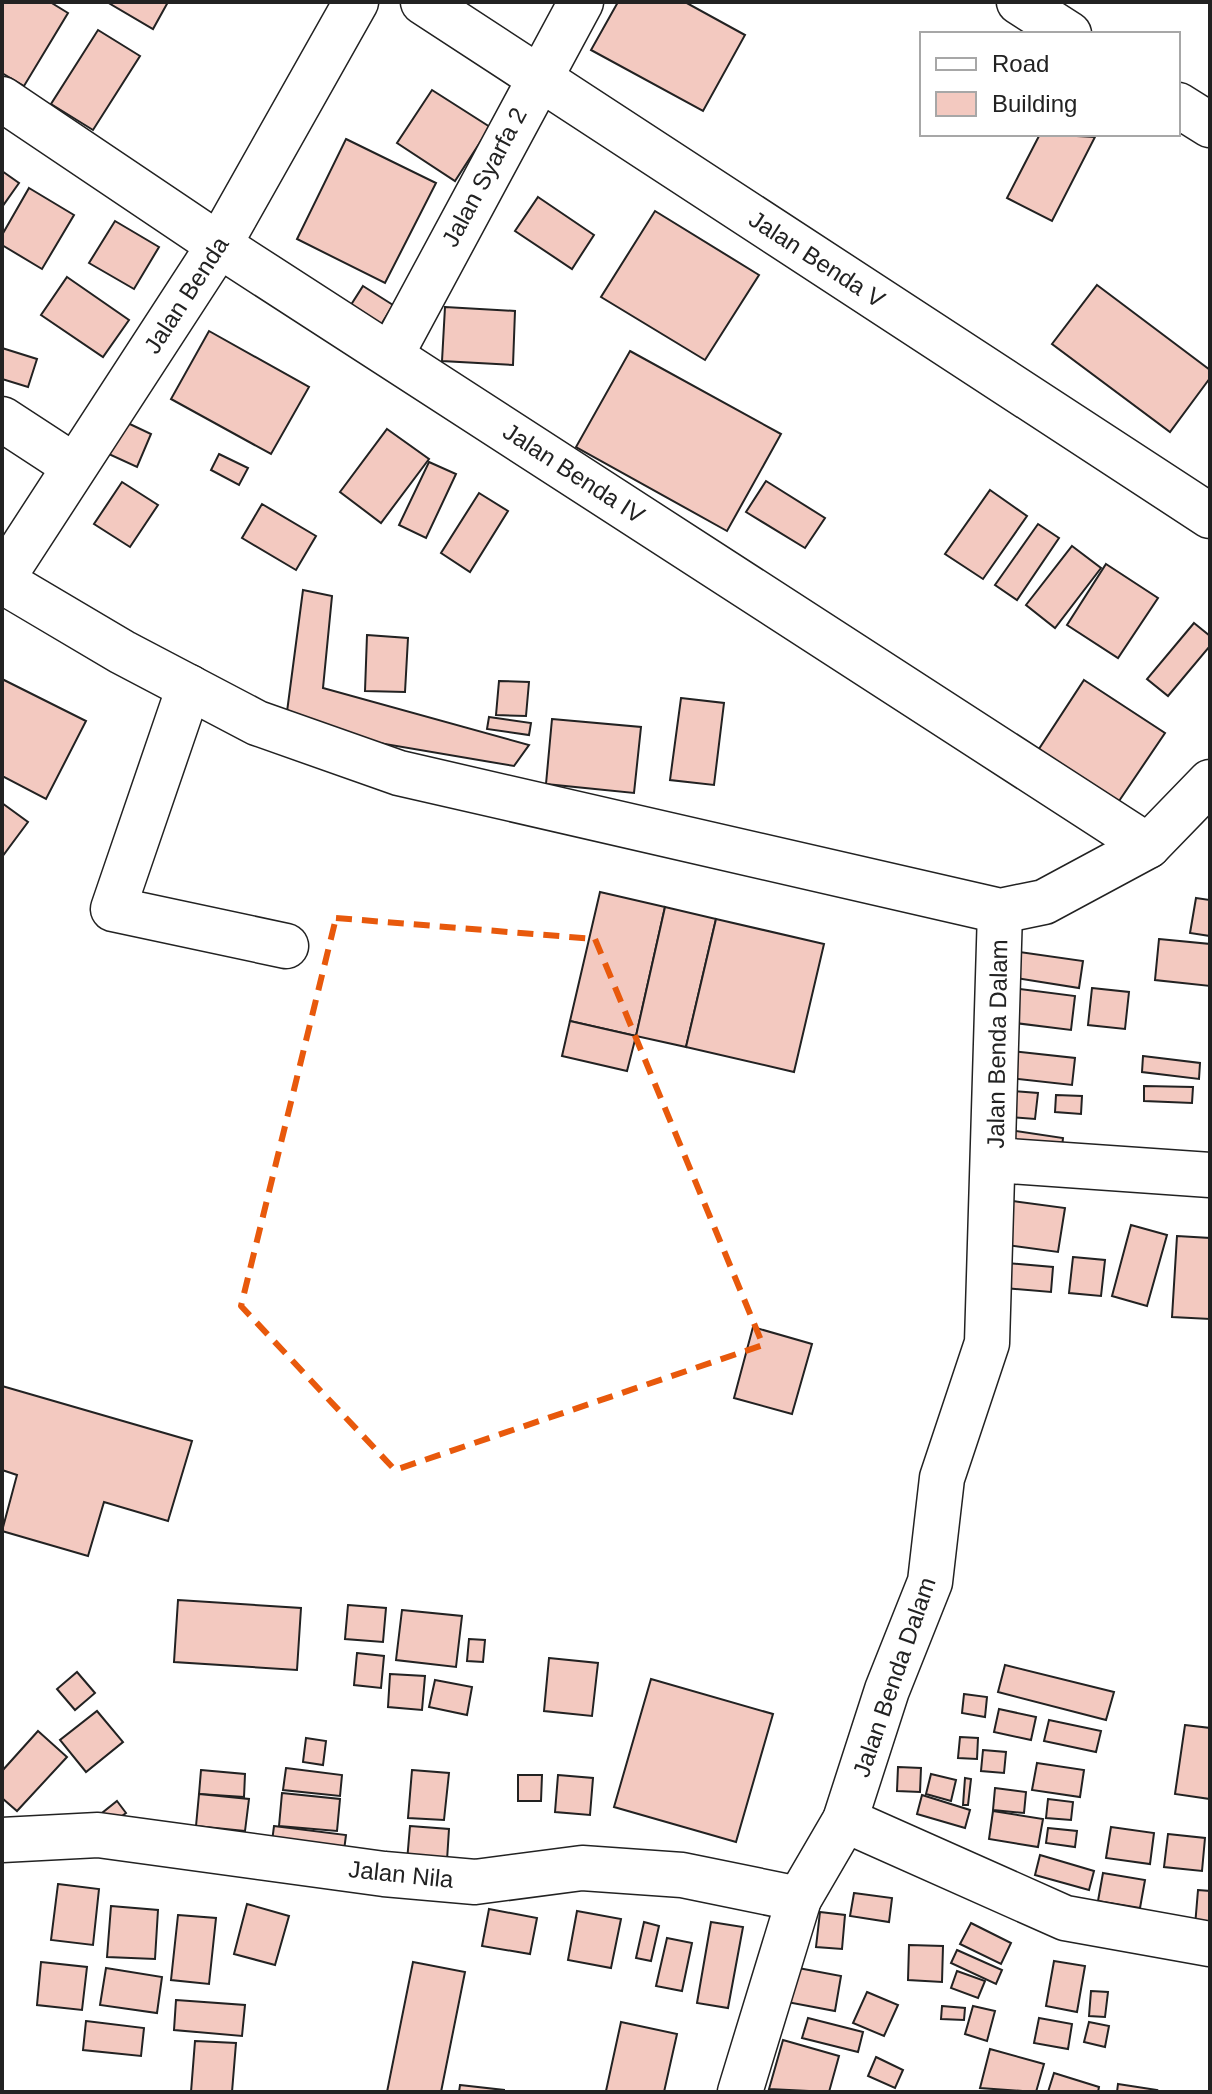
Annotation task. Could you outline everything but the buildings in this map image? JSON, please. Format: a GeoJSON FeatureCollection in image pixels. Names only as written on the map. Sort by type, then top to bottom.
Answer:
{"type":"FeatureCollection","features":[{"type":"Feature","properties":{"kind":"street","name":"Jalan Benda"},"geometry":{"type":"LineString","coordinates":[[2,580],[219,245],[356,2]]}},
{"type":"Feature","properties":{"kind":"street","name":"Jalan Benda V"},"geometry":{"type":"LineString","coordinates":[[423,2],[1210,516]]}},
{"type":"Feature","properties":{"kind":"street","name":"Jalan Syarfa 2"},"geometry":{"type":"LineString","coordinates":[[391,355],[581,2]]}},
{"type":"Feature","properties":{"kind":"street"},"geometry":{"type":"LineString","coordinates":[[1019,2],[1066,32]]}},
{"type":"Feature","properties":{"kind":"street","name":"Jalan Benda IV"},"geometry":{"type":"LineString","coordinates":[[2,99],[219,245],[1148,846]]}},
{"type":"Feature","properties":{"kind":"street"},"geometry":{"type":"LineString","coordinates":[[1180,106],[1210,125]]}},
{"type":"Feature","properties":{"kind":"street"},"geometry":{"type":"LineString","coordinates":[[2,419],[74,466]]}},
{"type":"Feature","properties":{"kind":"street"},"geometry":{"type":"LineString","coordinates":[[2,580],[257,723],[399,773],[1000,911],[1044,902],[1148,846],[1210,782]]}},
{"type":"Feature","properties":{"kind":"street"},"geometry":{"type":"LineString","coordinates":[[189,687],[113,909],[286,946]]}},
{"type":"Feature","properties":{"kind":"street","name":"Jalan Benda Dalam"},"geometry":{"type":"LineString","coordinates":[[751,2089],[799,1899],[845,1820],[887,1690],[930,1582],[942,1478],[987,1343],[1000,911]]}},
{"type":"Feature","properties":{"kind":"street"},"geometry":{"type":"LineString","coordinates":[[994,1160],[1210,1175]]}},
{"type":"Feature","properties":{"kind":"street"},"geometry":{"type":"LineString","coordinates":[[845,1820],[1065,1918],[1210,1944]]}},
{"type":"Feature","properties":{"kind":"street","name":"Jalan Nila"},"geometry":{"type":"LineString","coordinates":[[2,1840],[98,1835],[384,1874],[475,1882],[582,1868],[682,1875],[799,1899]]}},
{"type":"Feature","properties":{"kind":"highlighted area"},"geometry":{"type":"Polygon","coordinates":[[[336,918],[595,939],[763,1345],[395,1470],[241,1306],[336,918]]]}}]}
